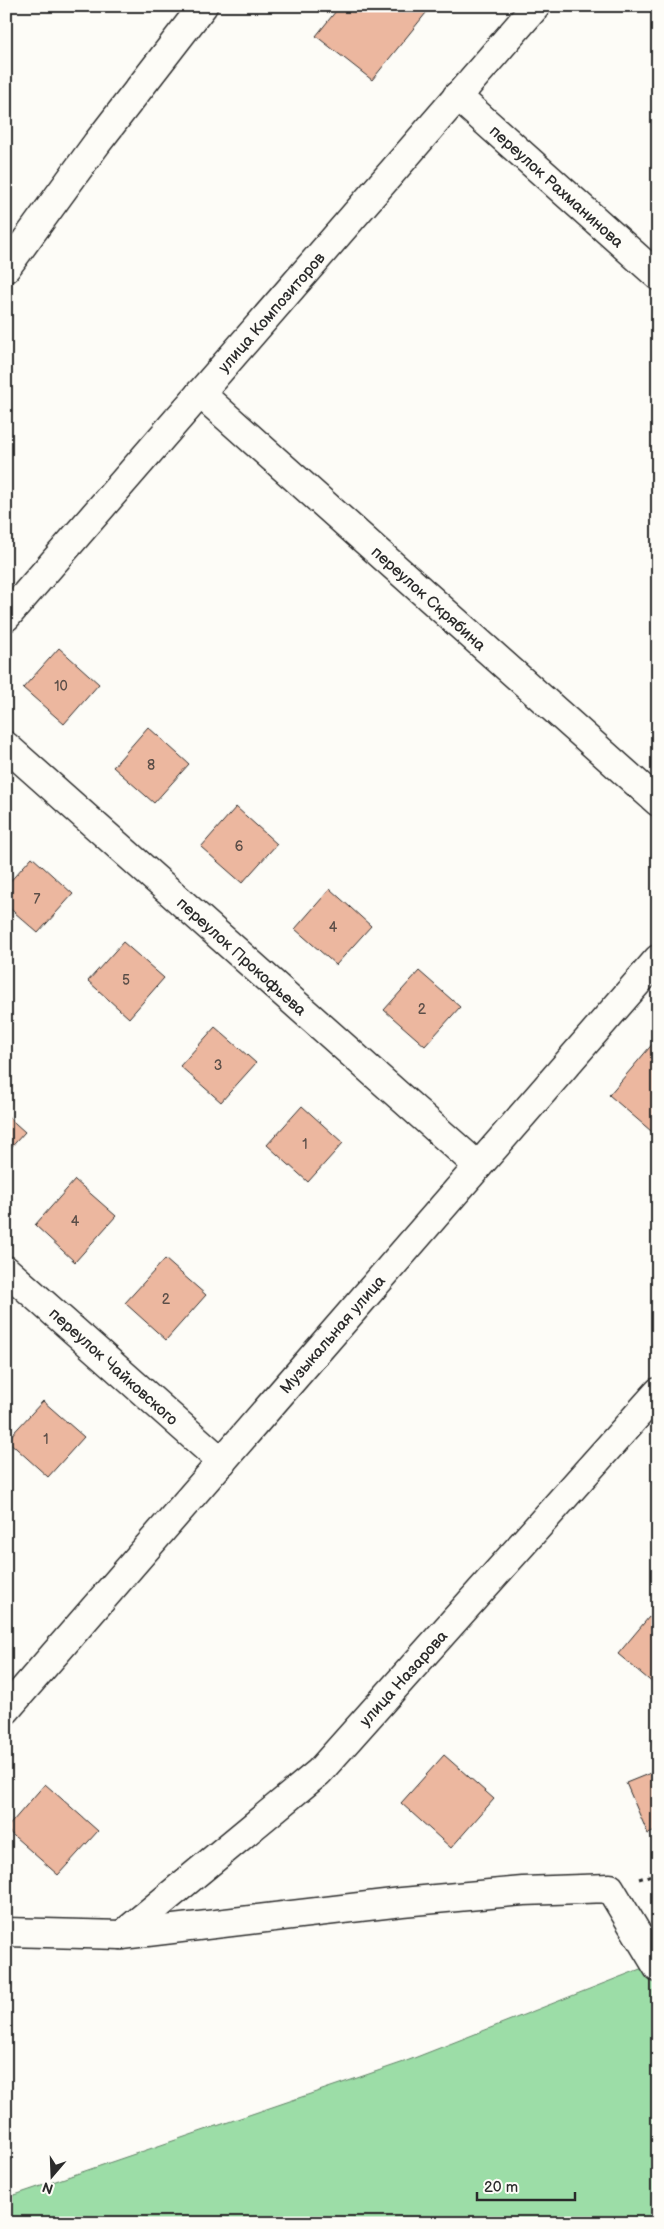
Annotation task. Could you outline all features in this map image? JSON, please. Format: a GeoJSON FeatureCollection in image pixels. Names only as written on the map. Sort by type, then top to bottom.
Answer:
{"type":"FeatureCollection","features":[{"type":"Feature","properties":{"kind":"street"},"geometry":{"type":"LineString","coordinates":[[6,268],[97,143],[203,6]]}},
{"type":"Feature","properties":{"kind":"street","name":"улица Композиторов"},"geometry":{"type":"LineString","coordinates":[[6,617],[536,6]]}},
{"type":"Feature","properties":{"kind":"street","name":"переулок Рахманинова"},"geometry":{"type":"LineString","coordinates":[[457,96],[658,276]]}},
{"type":"Feature","properties":{"kind":"street","name":"переулок Скрябина"},"geometry":{"type":"LineString","coordinates":[[200,394],[658,802]]}},
{"type":"Feature","properties":{"kind":"street","name":"переулок Прокофьева"},"geometry":{"type":"LineString","coordinates":[[6,746],[478,1166]]}},
{"type":"Feature","properties":{"kind":"street","name":"Музыкальная улица"},"geometry":{"type":"LineString","coordinates":[[6,1710],[658,958]]}},
{"type":"Feature","properties":{"kind":"street","name":"переулок Чайковского"},"geometry":{"type":"LineString","coordinates":[[6,1270],[222,1462]]}},
{"type":"Feature","properties":{"kind":"street","name":"улица Назарова"},"geometry":{"type":"LineString","coordinates":[[122,1935],[319,1772],[656,1398]]}},
{"type":"Feature","properties":{"kind":"street"},"geometry":{"type":"LineString","coordinates":[[6,1932],[122,1935],[402,1902],[523,1891],[610,1888],[658,1968]]}},
{"type":"Feature","properties":{"kind":"green space"},"geometry":{"type":"Polygon","coordinates":[[[658,1962],[658,2223],[6,2223],[6,2198],[404,2062],[658,1962]]]}},
{"type":"Feature","properties":{"kind":"building"},"geometry":{"type":"Polygon","coordinates":[[[340,6],[428,6],[430,8],[372,80],[316,36],[340,6]]]}},
{"type":"Feature","properties":{"kind":"building"},"geometry":{"type":"Polygon","coordinates":[[[59,648],[99,684],[64,724],[23,688],[59,648]]]}},
{"type":"Feature","properties":{"kind":"building"},"geometry":{"type":"Polygon","coordinates":[[[148,727],[189,764],[154,803],[113,767],[148,727]]]}},
{"type":"Feature","properties":{"kind":"building"},"geometry":{"type":"Polygon","coordinates":[[[236,807],[277,844],[242,883],[201,847],[236,807]]]}},
{"type":"Feature","properties":{"kind":"building"},"geometry":{"type":"Polygon","coordinates":[[[32,857],[73,894],[38,933],[6,905],[6,886],[32,857]]]}},
{"type":"Feature","properties":{"kind":"building"},"geometry":{"type":"Polygon","coordinates":[[[330,889],[371,926],[336,965],[295,929],[330,889]]]}},
{"type":"Feature","properties":{"kind":"building"},"geometry":{"type":"Polygon","coordinates":[[[123,942],[164,978],[129,1018],[88,981],[123,942]]]}},
{"type":"Feature","properties":{"kind":"building"},"geometry":{"type":"Polygon","coordinates":[[[419,971],[460,1007],[425,1046],[384,1010],[419,971]]]}},
{"type":"Feature","properties":{"kind":"building"},"geometry":{"type":"Polygon","coordinates":[[[215,1027],[256,1063],[221,1102],[180,1066],[215,1027]]]}},
{"type":"Feature","properties":{"kind":"building"},"geometry":{"type":"Polygon","coordinates":[[[655,1041],[658,1043],[658,1137],[609,1095],[655,1041]]]}},
{"type":"Feature","properties":{"kind":"building"},"geometry":{"type":"Polygon","coordinates":[[[302,1106],[343,1143],[308,1182],[267,1145],[302,1106]]]}},
{"type":"Feature","properties":{"kind":"building"},"geometry":{"type":"Polygon","coordinates":[[[6,1115],[25,1132],[6,1153],[6,1115]]]}},
{"type":"Feature","properties":{"kind":"building"},"geometry":{"type":"Polygon","coordinates":[[[75,1180],[116,1216],[75,1262],[35,1225],[75,1180]]]}},
{"type":"Feature","properties":{"kind":"building"},"geometry":{"type":"Polygon","coordinates":[[[165,1259],[206,1295],[166,1340],[125,1303],[165,1259]]]}},
{"type":"Feature","properties":{"kind":"building"},"geometry":{"type":"Polygon","coordinates":[[[43,1401],[84,1437],[48,1477],[7,1440],[43,1401]]]}},
{"type":"Feature","properties":{"kind":"building"},"geometry":{"type":"Polygon","coordinates":[[[649,1617],[658,1624],[658,1679],[654,1684],[618,1654],[649,1617]]]}},
{"type":"Feature","properties":{"kind":"building"},"geometry":{"type":"Polygon","coordinates":[[[444,1755],[494,1799],[451,1848],[401,1803],[444,1755]]]}},
{"type":"Feature","properties":{"kind":"building"},"geometry":{"type":"Polygon","coordinates":[[[658,1770],[658,1830],[648,1834],[626,1783],[658,1770]]]}},
{"type":"Feature","properties":{"kind":"building"},"geometry":{"type":"Polygon","coordinates":[[[45,1784],[98,1831],[58,1875],[6,1829],[45,1784]]]}}]}
